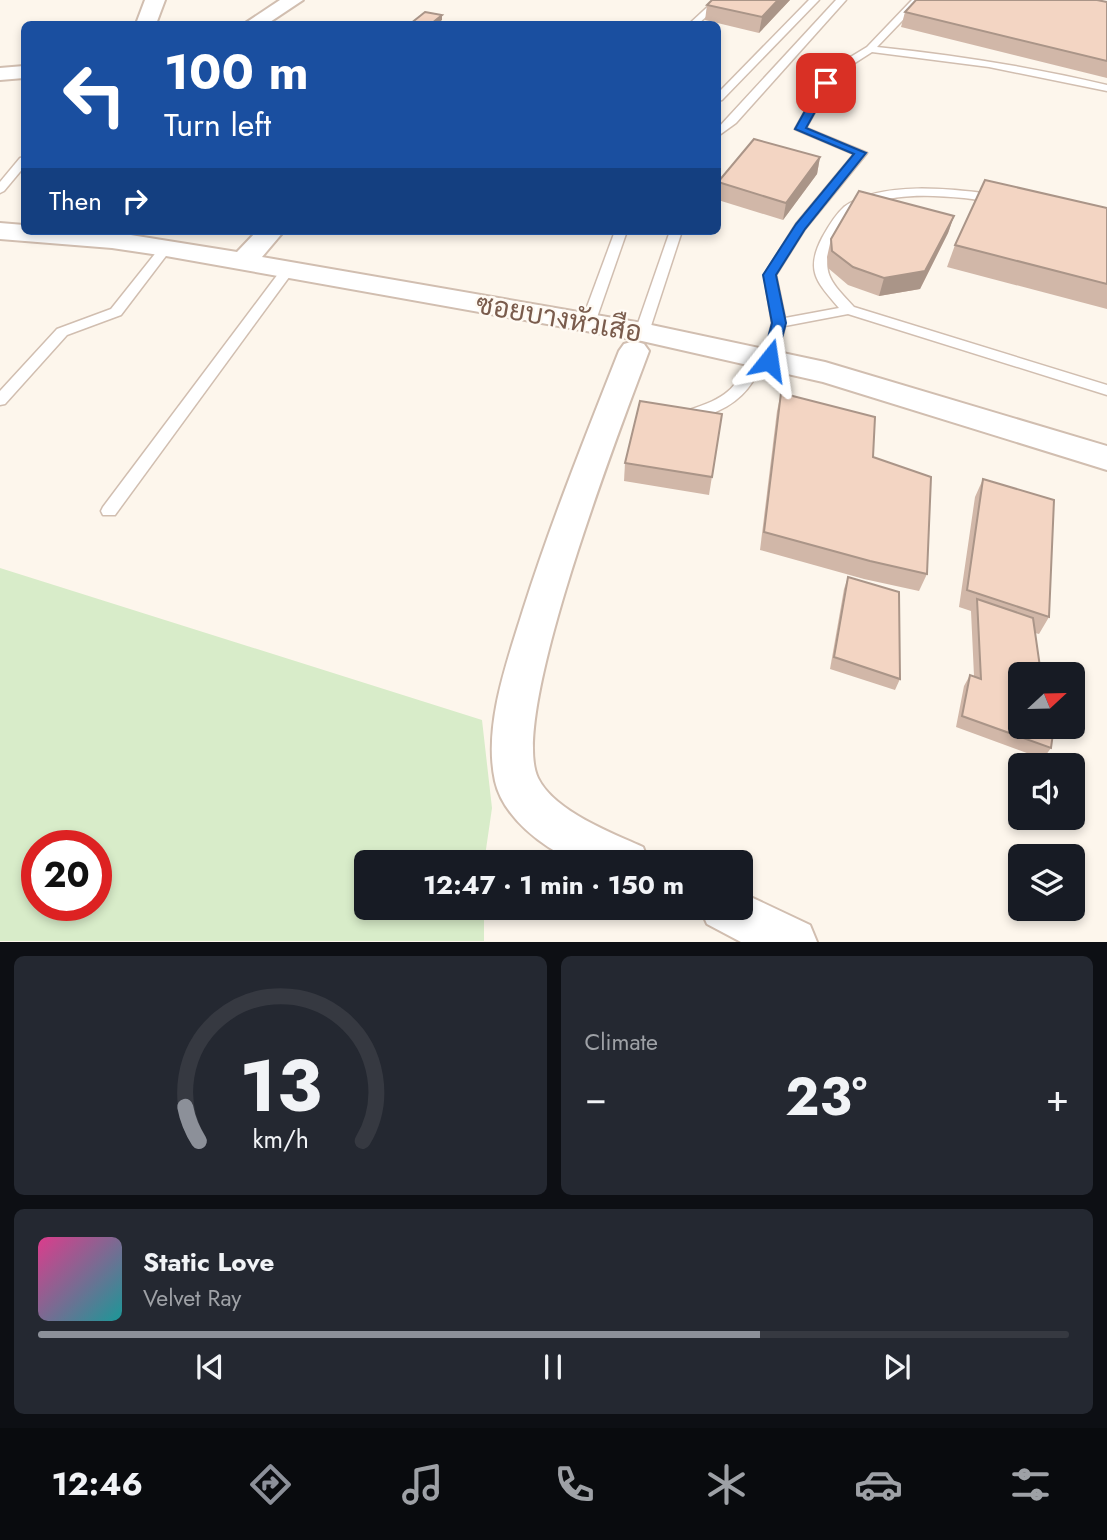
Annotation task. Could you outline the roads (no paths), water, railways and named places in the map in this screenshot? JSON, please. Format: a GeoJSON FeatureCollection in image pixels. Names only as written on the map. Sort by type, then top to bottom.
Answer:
{"type":"FeatureCollection","features":[{"type":"Feature","properties":{"kind":"street"},"geometry":{"type":"LineString","coordinates":[[147,21],[155,0]]}},
{"type":"Feature","properties":{"kind":"street"},"geometry":{"type":"LineString","coordinates":[[259,21],[293,0]]}},
{"type":"Feature","properties":{"kind":"street"},"geometry":{"type":"LineString","coordinates":[[0,74],[21,72]]}},
{"type":"Feature","properties":{"kind":"street","name":"ซอยบางหัวเสือ"},"geometry":{"type":"LineString","coordinates":[[0,231],[21,233]]}},
{"type":"Feature","properties":{"kind":"street","name":"ซอยบางหัวเสือ"},"geometry":{"type":"LineString","coordinates":[[50,235],[112,240],[245,260],[588,323],[638,341],[764,359],[910,396],[1107,458]]}},
{"type":"Feature","properties":{"kind":"street"},"geometry":{"type":"LineString","coordinates":[[245,260],[267,235]]}},
{"type":"Feature","properties":{"kind":"street"},"geometry":{"type":"LineString","coordinates":[[600,850],[564,833],[538,810],[516,782],[512,745],[530,648],[580,493],[638,341]]}},
{"type":"Feature","properties":{"kind":"street"},"geometry":{"type":"LineString","coordinates":[[748,920],[793,942]]}},
{"type":"Feature","properties":{"kind":"lane"},"geometry":{"type":"LineString","coordinates":[[696,21],[720,0]]}},
{"type":"Feature","properties":{"kind":"lane"},"geometry":{"type":"LineString","coordinates":[[721,97],[814,0]]}},
{"type":"Feature","properties":{"kind":"lane"},"geometry":{"type":"LineString","coordinates":[[721,130],[841,0]]}},
{"type":"Feature","properties":{"kind":"lane"},"geometry":{"type":"LineString","coordinates":[[691,415],[729,402],[764,359],[779,323],[770,275],[800,227],[861,153],[800,129],[826,83],[842,66],[870,49],[917,0]]}},
{"type":"Feature","properties":{"kind":"lane"},"geometry":{"type":"LineString","coordinates":[[792,23],[816,28]]}},
{"type":"Feature","properties":{"kind":"lane"},"geometry":{"type":"LineString","coordinates":[[870,49],[933,55],[1039,71],[1107,88]]}},
{"type":"Feature","properties":{"kind":"lane"},"geometry":{"type":"LineString","coordinates":[[721,101],[744,108]]}},
{"type":"Feature","properties":{"kind":"lane"},"geometry":{"type":"LineString","coordinates":[[0,188],[21,164]]}},
{"type":"Feature","properties":{"kind":"lane"},"geometry":{"type":"LineString","coordinates":[[849,310],[824,282],[820,258],[845,213],[855,205],[870,198],[895,195],[953,194],[1015,202]]}},
{"type":"Feature","properties":{"kind":"lane"},"geometry":{"type":"LineString","coordinates":[[588,323],[620,235]]}},
{"type":"Feature","properties":{"kind":"lane"},"geometry":{"type":"LineString","coordinates":[[638,341],[675,235]]}},
{"type":"Feature","properties":{"kind":"lane"},"geometry":{"type":"LineString","coordinates":[[0,400],[62,332],[116,312],[166,247]]}},
{"type":"Feature","properties":{"kind":"lane"},"geometry":{"type":"LineString","coordinates":[[109,512],[289,269]]}},
{"type":"Feature","properties":{"kind":"lane"},"geometry":{"type":"LineString","coordinates":[[779,323],[849,310],[1107,390]]}}]}
